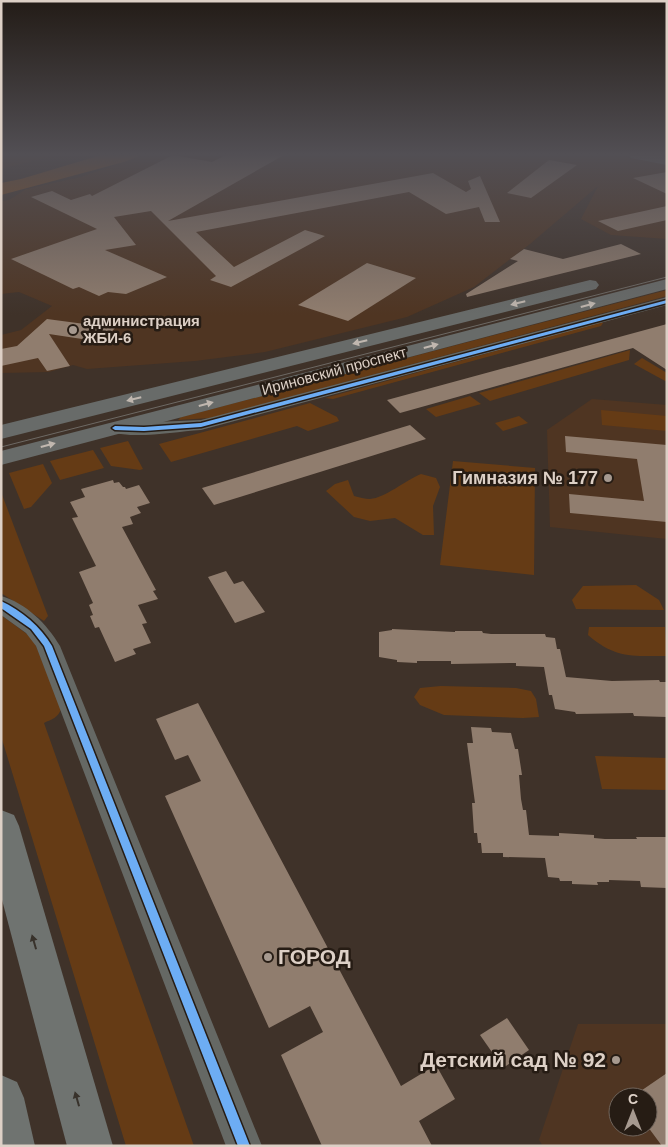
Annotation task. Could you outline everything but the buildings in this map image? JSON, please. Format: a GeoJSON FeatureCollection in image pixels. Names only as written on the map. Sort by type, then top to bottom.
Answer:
{"type":"FeatureCollection","features":[{"type":"Feature","properties":{"kind":"main road"},"geometry":{"type":"LineString","coordinates":[[632,274],[667,265]]}},
{"type":"Feature","properties":{"kind":"main road","name":"Ириновский проспект"},"geometry":{"type":"LineString","coordinates":[[1,432],[607,280]]}},
{"type":"Feature","properties":{"kind":"main road","name":"Ириновский проспект"},"geometry":{"type":"LineString","coordinates":[[1,458],[667,284]]}},
{"type":"Feature","properties":{"kind":"main road"},"geometry":{"type":"LineString","coordinates":[[1,826],[90,1146]]}},
{"type":"Feature","properties":{"kind":"main road"},"geometry":{"type":"LineString","coordinates":[[1,1098],[12,1146]]}},
{"type":"Feature","properties":{"kind":"street"},"geometry":{"type":"LineString","coordinates":[[115,428],[144,429],[202,425],[667,301]]}},
{"type":"Feature","properties":{"kind":"street"},"geometry":{"type":"LineString","coordinates":[[1,604],[32,624],[42,634],[48,646],[244,1146]]}},
{"type":"Feature","properties":{"kind":"shaded area"},"geometry":{"type":"Polygon","coordinates":[[[1,209],[572,209],[530,244],[474,287],[407,317],[265,352],[195,361],[87,369],[73,365],[49,372],[1,373],[1,335],[21,330],[52,306],[19,292],[1,294],[1,209]]]}},
{"type":"Feature","properties":{"kind":"shaded area"},"geometry":{"type":"Polygon","coordinates":[[[586,209],[667,209],[667,239],[611,235],[581,219],[586,209]]]}},
{"type":"Feature","properties":{"kind":"shaded area"},"geometry":{"type":"Polygon","coordinates":[[[667,290],[667,296],[210,418],[178,420],[181,417],[667,290]]]}},
{"type":"Feature","properties":{"kind":"shaded area"},"geometry":{"type":"Polygon","coordinates":[[[603,323],[601,326],[333,399],[325,398],[603,323]]]}},
{"type":"Feature","properties":{"kind":"shaded area"},"geometry":{"type":"Polygon","coordinates":[[[630,350],[629,360],[490,401],[479,393],[630,350]]]}},
{"type":"Feature","properties":{"kind":"shaded area"},"geometry":{"type":"Polygon","coordinates":[[[642,358],[667,373],[667,382],[634,364],[642,358]]]}},
{"type":"Feature","properties":{"kind":"shaded area"},"geometry":{"type":"Polygon","coordinates":[[[470,396],[481,404],[436,417],[426,409],[470,396]]]}},
{"type":"Feature","properties":{"kind":"shaded area","name":"Гимназия № 177"},"geometry":{"type":"Polygon","coordinates":[[[592,399],[667,405],[667,539],[550,527],[547,430],[592,399]]]}},
{"type":"Feature","properties":{"kind":"shaded area"},"geometry":{"type":"Polygon","coordinates":[[[310,403],[337,417],[339,421],[308,431],[297,426],[171,462],[159,444],[310,403]]]}},
{"type":"Feature","properties":{"kind":"shaded area"},"geometry":{"type":"Polygon","coordinates":[[[601,410],[667,416],[667,431],[602,425],[601,410]]]}},
{"type":"Feature","properties":{"kind":"shaded area"},"geometry":{"type":"Polygon","coordinates":[[[519,416],[528,423],[503,431],[495,423],[519,416]]]}},
{"type":"Feature","properties":{"kind":"shaded area"},"geometry":{"type":"Polygon","coordinates":[[[128,441],[143,469],[111,466],[100,448],[128,441]]]}},
{"type":"Feature","properties":{"kind":"shaded area"},"geometry":{"type":"Polygon","coordinates":[[[93,450],[104,468],[60,480],[50,461],[93,450]]]}},
{"type":"Feature","properties":{"kind":"shaded area"},"geometry":{"type":"Polygon","coordinates":[[[453,461],[535,468],[534,575],[440,565],[453,461]]]}},
{"type":"Feature","properties":{"kind":"shaded area"},"geometry":{"type":"Polygon","coordinates":[[[43,464],[52,483],[31,507],[24,509],[9,473],[43,464]]]}},
{"type":"Feature","properties":{"kind":"shaded area"},"geometry":{"type":"Polygon","coordinates":[[[421,474],[436,478],[440,487],[433,506],[434,535],[423,535],[395,518],[370,521],[354,517],[326,491],[335,484],[348,480],[354,496],[370,499],[376,498],[421,474]]]}},
{"type":"Feature","properties":{"kind":"shaded area"},"geometry":{"type":"Polygon","coordinates":[[[1,492],[48,616],[44,621],[1,593],[1,492]]]}},
{"type":"Feature","properties":{"kind":"shaded area"},"geometry":{"type":"Polygon","coordinates":[[[636,585],[659,600],[664,610],[576,609],[572,600],[583,586],[636,585]]]}},
{"type":"Feature","properties":{"kind":"shaded area"},"geometry":{"type":"Polygon","coordinates":[[[1,615],[31,637],[61,709],[56,716],[44,723],[194,1146],[126,1146],[1,736],[1,615]]]}},
{"type":"Feature","properties":{"kind":"shaded area"},"geometry":{"type":"Polygon","coordinates":[[[589,627],[665,627],[667,656],[634,656],[616,652],[598,643],[588,635],[589,627]]]}},
{"type":"Feature","properties":{"kind":"shaded area"},"geometry":{"type":"Polygon","coordinates":[[[441,686],[516,688],[531,691],[536,699],[539,717],[444,715],[420,705],[414,697],[420,688],[441,686]]]}},
{"type":"Feature","properties":{"kind":"shaded area"},"geometry":{"type":"Polygon","coordinates":[[[595,756],[667,758],[667,790],[602,789],[595,756]]]}},
{"type":"Feature","properties":{"kind":"shaded area","name":"Детский сад № 92"},"geometry":{"type":"Polygon","coordinates":[[[578,1024],[667,1024],[667,1146],[543,1146],[539,1140],[578,1024]]]}},
{"type":"Feature","properties":{"kind":"tram line"},"geometry":{"type":"LineString","coordinates":[[1,447],[667,277]]}},
{"type":"Feature","properties":{"kind":"cycle path"},"geometry":{"type":"LineString","coordinates":[[115,428],[144,429],[201,425],[667,301]]}},
{"type":"Feature","properties":{"kind":"cycle path"},"geometry":{"type":"LineString","coordinates":[[1,604],[34,627],[48,646],[244,1146]]}},
{"type":"Feature","properties":{"kind":"place","name":"администрация ЖБИ-6"},"geometry":{"type":"Point","coordinates":[73,330]}},
{"type":"Feature","properties":{"kind":"place","name":"Гимназия № 177"},"geometry":{"type":"Point","coordinates":[608,478]}},
{"type":"Feature","properties":{"kind":"place","name":"ГОРОД"},"geometry":{"type":"Point","coordinates":[268,957]}},
{"type":"Feature","properties":{"kind":"place","name":"Детский сад № 92"},"geometry":{"type":"Point","coordinates":[616,1060]}}]}
